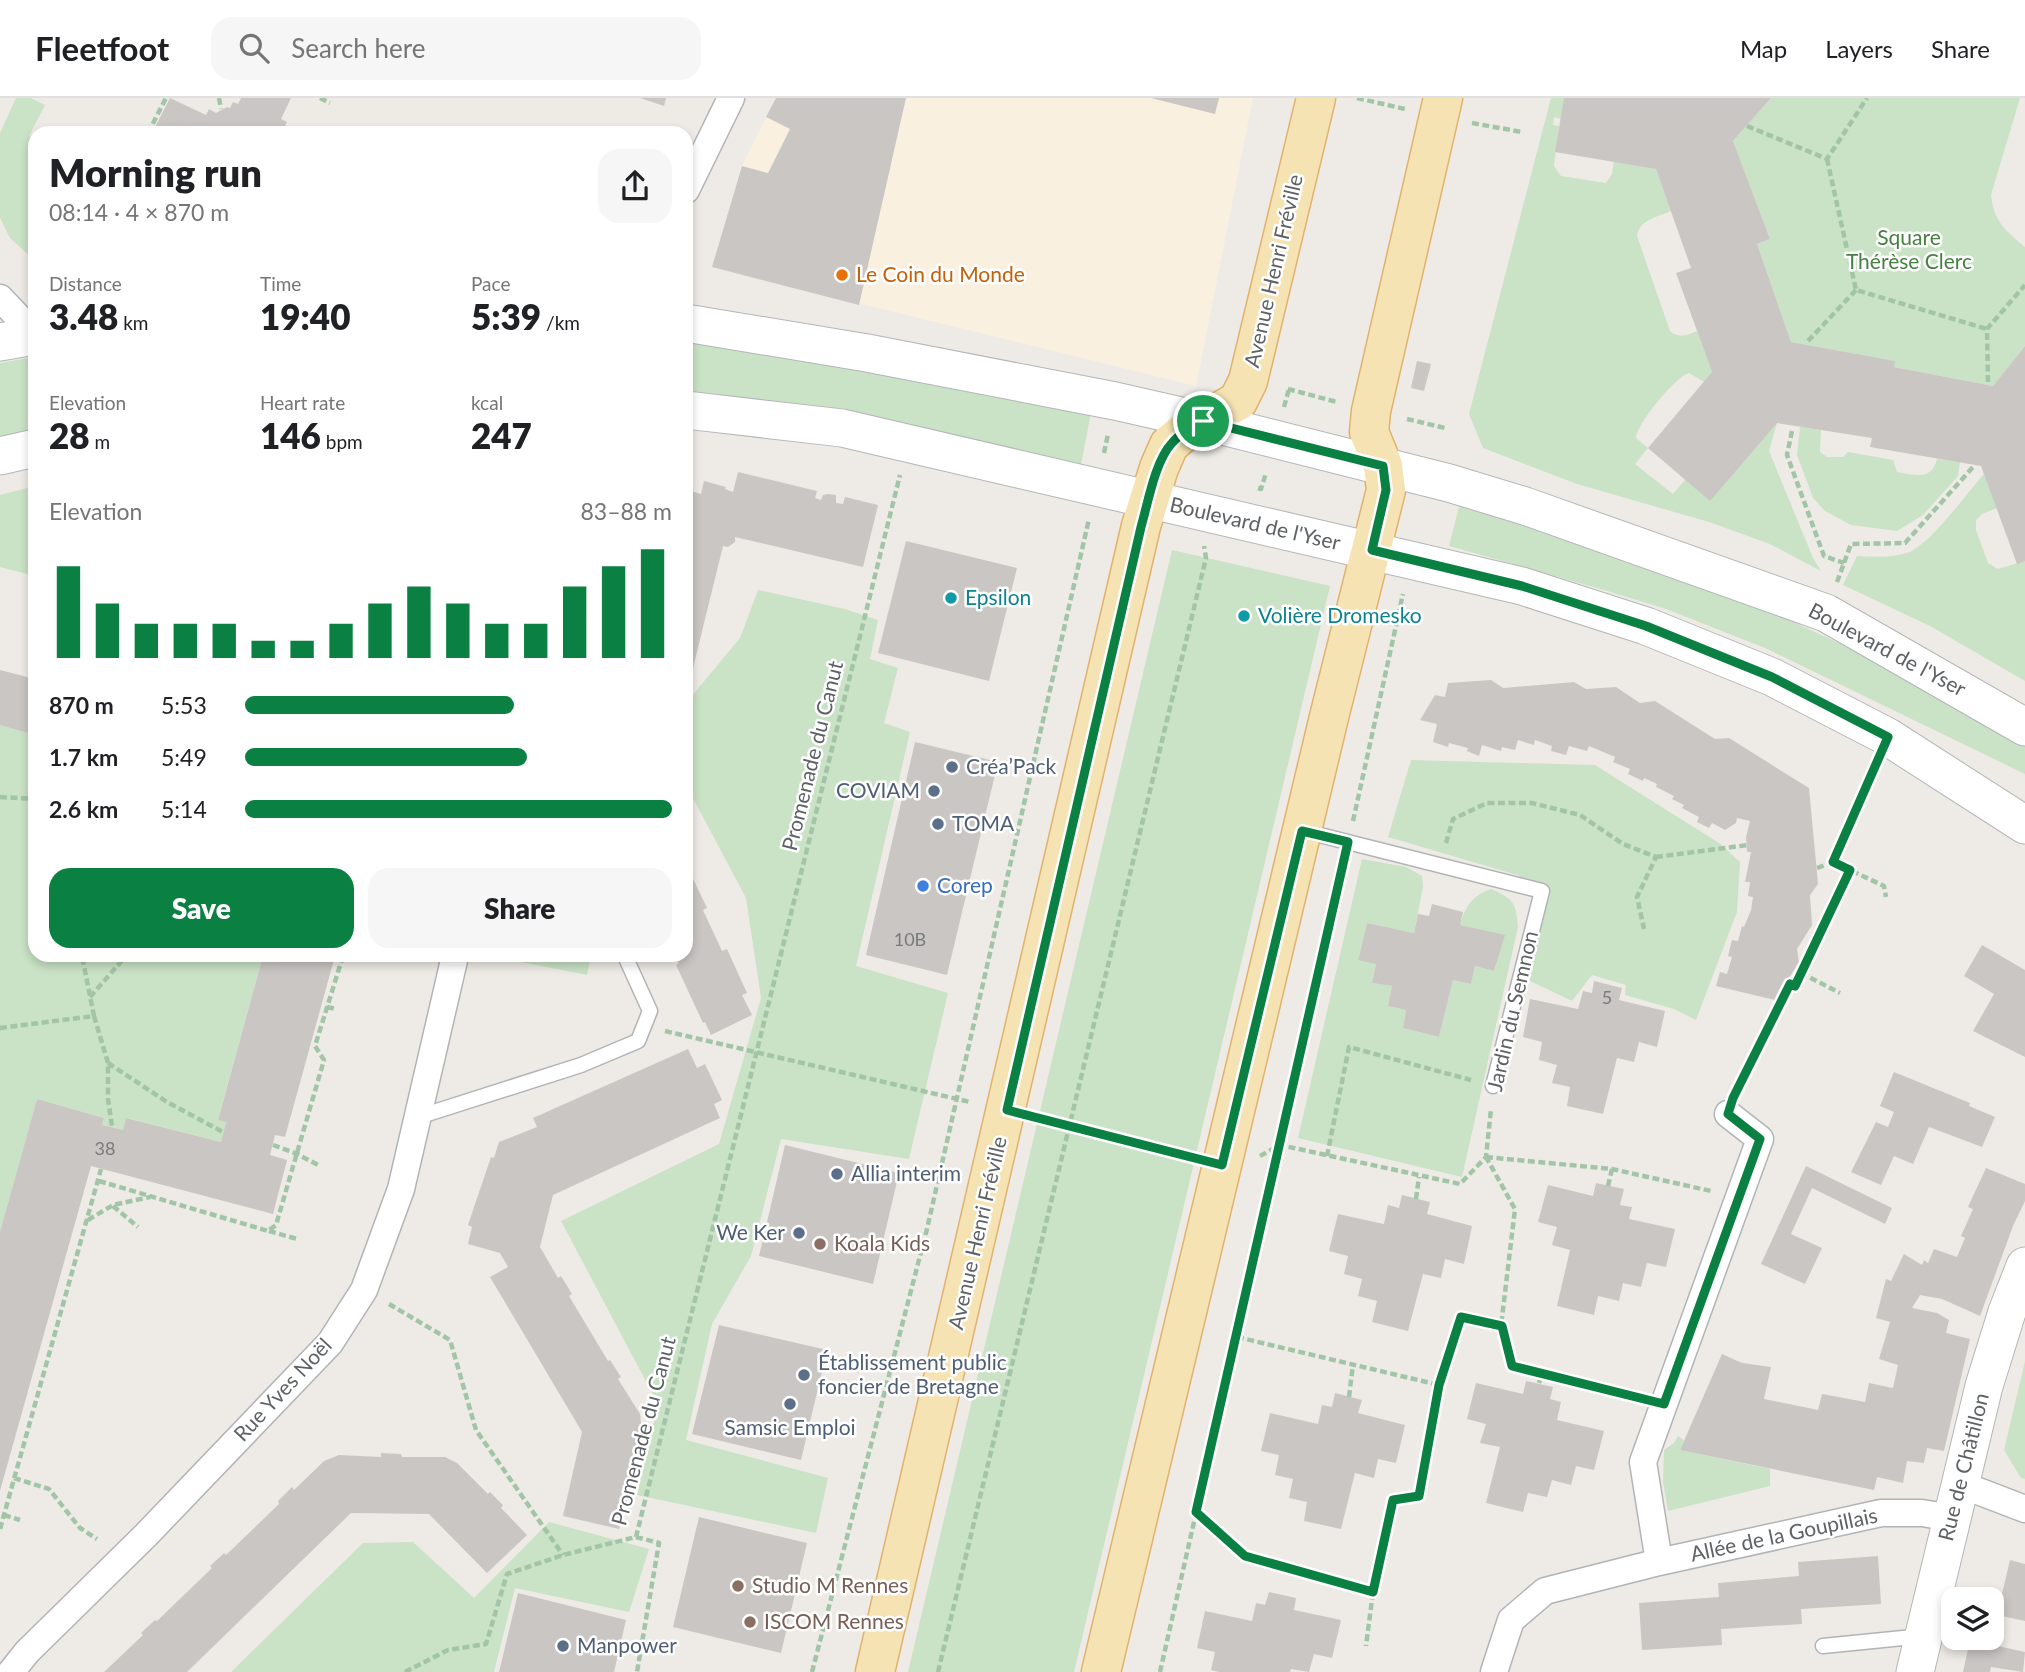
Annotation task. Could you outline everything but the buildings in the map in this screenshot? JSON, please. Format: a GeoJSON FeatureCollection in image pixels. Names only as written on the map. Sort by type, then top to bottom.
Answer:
{"type":"FeatureCollection","features":[{"type":"Feature","properties":{"kind":"main road","name":"Avenue Henri Fréville"},"geometry":{"type":"LineString","coordinates":[[875,1672],[1149,499],[1169,445],[1184,432],[1238,401],[1248,380],[1315,98]]}},
{"type":"Feature","properties":{"kind":"main road"},"geometry":{"type":"LineString","coordinates":[[1101,1672],[1386,490],[1383,466],[1368,432],[1440,110]]}},
{"type":"Feature","properties":{"kind":"main road","name":"Boulevard de l'Yser"},"geometry":{"type":"LineString","coordinates":[[693,324],[880,355],[1115,401],[1383,466],[1525,506],[1826,613],[2025,727]]}},
{"type":"Feature","properties":{"kind":"main road"},"geometry":{"type":"LineString","coordinates":[[0,342],[28,337]]}},
{"type":"Feature","properties":{"kind":"main road","name":"Boulevard de l'Yser"},"geometry":{"type":"LineString","coordinates":[[693,411],[842,428],[1522,586],[1646,626],[1772,677],[1888,737],[2025,825]]}},
{"type":"Feature","properties":{"kind":"main road"},"geometry":{"type":"LineString","coordinates":[[0,456],[28,450]]}},
{"type":"Feature","properties":{"kind":"main road","name":"Rue de Châtillon"},"geometry":{"type":"LineString","coordinates":[[1915,1672],[1984,1386],[2007,1312],[2025,1266]]}},
{"type":"Feature","properties":{"kind":"street"},"geometry":{"type":"LineString","coordinates":[[693,176],[731,98]]}},
{"type":"Feature","properties":{"kind":"street"},"geometry":{"type":"LineString","coordinates":[[0,298],[28,325]]}},
{"type":"Feature","properties":{"kind":"street","name":"Rue Yves Noël"},"geometry":{"type":"LineString","coordinates":[[11,1672],[27,1652],[146,1535],[330,1343],[364,1290],[401,1189],[454,962]]}},
{"type":"Feature","properties":{"kind":"street"},"geometry":{"type":"LineString","coordinates":[[1659,1562],[1643,1462],[1760,1139],[1728,1114]]}},
{"type":"Feature","properties":{"kind":"street","name":"Allée de la Goupillais"},"geometry":{"type":"LineString","coordinates":[[1494,1672],[1511,1620],[1545,1591],[1659,1562],[1881,1514],[1922,1513],[1956,1502],[1978,1491],[2025,1509]]}},
{"type":"Feature","properties":{"kind":"lane","name":"Jardin du Semnon"},"geometry":{"type":"LineString","coordinates":[[1302,831],[1542,891],[1493,1086]]}},
{"type":"Feature","properties":{"kind":"lane"},"geometry":{"type":"LineString","coordinates":[[418,1116],[582,1065],[638,1041],[650,1011],[628,962]]}},
{"type":"Feature","properties":{"kind":"lane"},"geometry":{"type":"LineString","coordinates":[[1823,1646],[1923,1636]]}},
{"type":"Feature","properties":{"kind":"path"},"geometry":{"type":"LineString","coordinates":[[152,126],[166,98]]}},
{"type":"Feature","properties":{"kind":"path"},"geometry":{"type":"LineString","coordinates":[[219,98],[221,109]]}},
{"type":"Feature","properties":{"kind":"path"},"geometry":{"type":"LineString","coordinates":[[320,98],[330,103]]}},
{"type":"Feature","properties":{"kind":"path"},"geometry":{"type":"LineString","coordinates":[[1357,98],[1440,110],[1522,132]]}},
{"type":"Feature","properties":{"kind":"path"},"geometry":{"type":"LineString","coordinates":[[1856,290],[1827,159],[1867,98]]}},
{"type":"Feature","properties":{"kind":"path"},"geometry":{"type":"LineString","coordinates":[[1747,126],[1827,159]]}},
{"type":"Feature","properties":{"kind":"path"},"geometry":{"type":"LineString","coordinates":[[1989,382],[1987,329],[2025,285]]}},
{"type":"Feature","properties":{"kind":"path"},"geometry":{"type":"LineString","coordinates":[[1856,290],[1987,329]]}},
{"type":"Feature","properties":{"kind":"path"},"geometry":{"type":"LineString","coordinates":[[1808,341],[1856,290]]}},
{"type":"Feature","properties":{"kind":"path"},"geometry":{"type":"LineString","coordinates":[[1792,431],[1787,455],[1824,556],[1844,563]]}},
{"type":"Feature","properties":{"kind":"path"},"geometry":{"type":"LineString","coordinates":[[1249,487],[1261,489],[1268,465]]}},
{"type":"Feature","properties":{"kind":"path"},"geometry":{"type":"LineString","coordinates":[[1826,613],[1852,544],[1905,543],[1973,467]]}},
{"type":"Feature","properties":{"kind":"path","name":"Promenade du Canut"},"geometry":{"type":"LineString","coordinates":[[405,1672],[448,1650],[486,1644],[507,1574],[563,1555],[636,1537],[901,469]]}},
{"type":"Feature","properties":{"kind":"path"},"geometry":{"type":"LineString","coordinates":[[813,1672],[958,1100],[1097,487]]}},
{"type":"Feature","properties":{"kind":"path"},"geometry":{"type":"LineString","coordinates":[[938,1672],[1206,558],[1203,542],[1189,528],[1194,510]]}},
{"type":"Feature","properties":{"kind":"path"},"geometry":{"type":"LineString","coordinates":[[1160,1672],[1411,559]]}},
{"type":"Feature","properties":{"kind":"path"},"geometry":{"type":"LineString","coordinates":[[1817,869],[1833,862],[1888,737]]}},
{"type":"Feature","properties":{"kind":"path"},"geometry":{"type":"LineString","coordinates":[[0,797],[28,799]]}},
{"type":"Feature","properties":{"kind":"path"},"geometry":{"type":"LineString","coordinates":[[1440,864],[1453,819],[1487,803],[1532,803],[1580,815],[1623,844],[1656,857],[1748,845]]}},
{"type":"Feature","properties":{"kind":"path"},"geometry":{"type":"LineString","coordinates":[[1644,929],[1637,897],[1656,857]]}},
{"type":"Feature","properties":{"kind":"path"},"geometry":{"type":"LineString","coordinates":[[1833,862],[1884,886],[1886,897]]}},
{"type":"Feature","properties":{"kind":"path"},"geometry":{"type":"LineString","coordinates":[[1728,1114],[1733,1098],[1788,983],[1795,986],[1850,870]]}},
{"type":"Feature","properties":{"kind":"path"},"geometry":{"type":"LineString","coordinates":[[83,962],[94,1016],[108,1063],[108,1099],[112,1126]]}},
{"type":"Feature","properties":{"kind":"path"},"geometry":{"type":"LineString","coordinates":[[90,997],[120,962]]}},
{"type":"Feature","properties":{"kind":"path"},"geometry":{"type":"LineString","coordinates":[[268,1231],[276,1225],[319,1088],[324,1060],[315,1046],[341,962]]}},
{"type":"Feature","properties":{"kind":"path"},"geometry":{"type":"LineString","coordinates":[[1801,973],[1840,993]]}},
{"type":"Feature","properties":{"kind":"path"},"geometry":{"type":"LineString","coordinates":[[327,1007],[336,1009]]}},
{"type":"Feature","properties":{"kind":"path"},"geometry":{"type":"LineString","coordinates":[[0,1028],[94,1016]]}},
{"type":"Feature","properties":{"kind":"path"},"geometry":{"type":"LineString","coordinates":[[644,1026],[1007,1110],[1222,1165]]}},
{"type":"Feature","properties":{"kind":"path"},"geometry":{"type":"LineString","coordinates":[[1326,1156],[1349,1047],[1493,1086]]}},
{"type":"Feature","properties":{"kind":"path"},"geometry":{"type":"LineString","coordinates":[[108,1063],[167,1102],[223,1132]]}},
{"type":"Feature","properties":{"kind":"path","name":"Jardin du Semnon"},"geometry":{"type":"LineString","coordinates":[[1486,1157],[1493,1086]]}},
{"type":"Feature","properties":{"kind":"path"},"geometry":{"type":"LineString","coordinates":[[1279,1145],[1460,1184],[1486,1157]]}},
{"type":"Feature","properties":{"kind":"path"},"geometry":{"type":"LineString","coordinates":[[272,1146],[297,1153],[318,1165]]}},
{"type":"Feature","properties":{"kind":"path"},"geometry":{"type":"LineString","coordinates":[[1486,1157],[1612,1169],[1739,1197]]}},
{"type":"Feature","properties":{"kind":"path"},"geometry":{"type":"LineString","coordinates":[[1486,1157],[1515,1209],[1502,1326],[1512,1366],[1664,1404]]}},
{"type":"Feature","properties":{"kind":"path"},"geometry":{"type":"LineString","coordinates":[[0,1529],[101,1169]]}},
{"type":"Feature","properties":{"kind":"path"},"geometry":{"type":"LineString","coordinates":[[1608,1185],[1612,1169]]}},
{"type":"Feature","properties":{"kind":"path"},"geometry":{"type":"LineString","coordinates":[[1416,1199],[1419,1177]]}},
{"type":"Feature","properties":{"kind":"path"},"geometry":{"type":"LineString","coordinates":[[99,1181],[297,1239]]}},
{"type":"Feature","properties":{"kind":"path"},"geometry":{"type":"LineString","coordinates":[[88,1220],[113,1205],[151,1197]]}},
{"type":"Feature","properties":{"kind":"path"},"geometry":{"type":"LineString","coordinates":[[113,1205],[138,1227]]}},
{"type":"Feature","properties":{"kind":"path"},"geometry":{"type":"LineString","coordinates":[[364,1290],[450,1340],[476,1430],[563,1555]]}},
{"type":"Feature","properties":{"kind":"path"},"geometry":{"type":"LineString","coordinates":[[1366,1646],[1373,1592],[1393,1500],[1419,1496],[1439,1385],[1461,1317],[1502,1326]]}},
{"type":"Feature","properties":{"kind":"path"},"geometry":{"type":"LineString","coordinates":[[1237,1337],[1439,1385]]}},
{"type":"Feature","properties":{"kind":"path"},"geometry":{"type":"LineString","coordinates":[[1349,1397],[1353,1364]]}},
{"type":"Feature","properties":{"kind":"path"},"geometry":{"type":"LineString","coordinates":[[1539,1383],[1542,1373]]}},
{"type":"Feature","properties":{"kind":"path"},"geometry":{"type":"LineString","coordinates":[[14,1478],[49,1489],[80,1528],[98,1538],[88,1548]]}},
{"type":"Feature","properties":{"kind":"path"},"geometry":{"type":"LineString","coordinates":[[1196,1512],[1245,1556],[1373,1592]]}},
{"type":"Feature","properties":{"kind":"path"},"geometry":{"type":"LineString","coordinates":[[4,1515],[20,1520]]}},
{"type":"Feature","properties":{"kind":"path"},"geometry":{"type":"LineString","coordinates":[[636,1537],[659,1543],[637,1672]]}},
{"type":"Feature","properties":{"kind":"shaded area"},"geometry":{"type":"Polygon","coordinates":[[[776,98],[1253,98],[1196,386],[712,267],[742,166],[776,98]]]}},
{"type":"Feature","properties":{"kind":"green space"},"geometry":{"type":"Polygon","coordinates":[[[16,98],[31,98],[45,105],[34,126],[28,126],[28,255],[10,238],[0,218],[0,133],[16,98]]]}},
{"type":"Feature","properties":{"kind":"green space"},"geometry":{"type":"Polygon","coordinates":[[[1551,98],[1564,98],[1561,119],[1554,117],[1553,125],[1559,126],[1554,166],[1561,176],[1606,183],[1612,174],[1614,161],[1656,169],[1671,211],[1645,223],[1637,236],[1670,331],[1680,336],[1697,331],[1712,372],[1704,382],[1689,373],[1683,376],[1658,402],[1638,431],[1636,438],[1648,448],[1635,464],[1673,494],[1685,480],[1777,423],[1769,451],[1813,558],[1821,571],[1770,544],[1709,522],[1577,484],[1483,448],[1469,414],[1551,98]]]}},
{"type":"Feature","properties":{"kind":"green space","name":"Square Thérèse Clerc"},"geometry":{"type":"Polygon","coordinates":[[[1771,98],[2020,98],[1991,195],[1998,219],[2025,247],[2025,346],[1993,386],[1894,367],[1894,361],[1791,342],[1757,244],[1770,239],[1733,141],[1771,98]]]}},
{"type":"Feature","properties":{"kind":"green space"},"geometry":{"type":"Polygon","coordinates":[[[693,343],[860,364],[1092,407],[1080,470],[693,398],[693,343]]]}},
{"type":"Feature","properties":{"kind":"green space"},"geometry":{"type":"Polygon","coordinates":[[[28,358],[28,438],[0,444],[0,363],[28,358]]]}},
{"type":"Feature","properties":{"kind":"green space"},"geometry":{"type":"Polygon","coordinates":[[[1800,427],[1821,430],[1820,452],[1827,457],[1843,457],[1848,452],[1893,460],[1897,472],[1916,475],[1931,471],[1937,459],[1960,462],[1958,476],[1923,515],[1897,531],[1851,525],[1825,511],[1813,498],[1797,455],[1800,427]]]}},
{"type":"Feature","properties":{"kind":"green space"},"geometry":{"type":"Polygon","coordinates":[[[1984,474],[1997,508],[1982,514],[1976,520],[1976,530],[1988,563],[1998,569],[2025,561],[2025,681],[1930,626],[1843,585],[1857,556],[1895,556],[1916,548],[1937,530],[1984,474]]]}},
{"type":"Feature","properties":{"kind":"green space"},"geometry":{"type":"Polygon","coordinates":[[[28,488],[28,574],[0,567],[0,495],[28,488]]]}},
{"type":"Feature","properties":{"kind":"green space"},"geometry":{"type":"Polygon","coordinates":[[[1460,503],[1553,530],[1776,614],[1932,686],[2025,740],[2025,774],[1765,648],[1666,609],[1449,546],[1460,503]]]}},
{"type":"Feature","properties":{"kind":"green space"},"geometry":{"type":"Polygon","coordinates":[[[1172,550],[1330,586],[1074,1672],[908,1672],[1172,550]]]}},
{"type":"Feature","properties":{"kind":"green space"},"geometry":{"type":"Polygon","coordinates":[[[758,590],[845,609],[878,620],[870,659],[898,668],[884,723],[910,732],[856,966],[948,993],[909,1159],[781,1139],[751,1256],[712,1324],[686,1440],[828,1478],[816,1533],[637,1495],[658,1404],[561,1221],[719,1144],[761,998],[746,898],[693,798],[693,695],[740,638],[758,590]]]}},
{"type":"Feature","properties":{"kind":"green space"},"geometry":{"type":"Polygon","coordinates":[[[0,725],[28,733],[28,962],[261,962],[218,1119],[226,1122],[221,1142],[127,1118],[123,1130],[102,1125],[104,1118],[37,1099],[0,1232],[0,725]]]}},
{"type":"Feature","properties":{"kind":"green space"},"geometry":{"type":"Polygon","coordinates":[[[1411,760],[1595,765],[1719,843],[1740,862],[1737,912],[1696,1020],[1674,1009],[1625,995],[1626,985],[1592,975],[1572,1001],[1528,980],[1546,893],[1517,875],[1388,837],[1411,760]]]}},
{"type":"Feature","properties":{"kind":"green space"},"geometry":{"type":"Polygon","coordinates":[[[1362,859],[1406,867],[1422,876],[1423,887],[1414,933],[1367,923],[1358,959],[1376,964],[1372,983],[1392,986],[1388,1006],[1406,1010],[1403,1028],[1439,1037],[1453,980],[1471,984],[1475,966],[1494,971],[1504,936],[1460,925],[1471,902],[1479,894],[1491,889],[1509,899],[1515,907],[1518,927],[1462,1177],[1298,1138],[1362,859]]]}},
{"type":"Feature","properties":{"kind":"green space"},"geometry":{"type":"Polygon","coordinates":[[[521,962],[590,962],[587,975],[521,962]]]}},
{"type":"Feature","properties":{"kind":"green space"},"geometry":{"type":"Polygon","coordinates":[[[2025,1361],[2025,1479],[2021,1478],[2004,1450],[2025,1361]]]}},
{"type":"Feature","properties":{"kind":"green space"},"geometry":{"type":"Polygon","coordinates":[[[1678,1436],[1684,1440],[1680,1450],[1770,1469],[1770,1486],[1668,1511],[1663,1482],[1664,1450],[1674,1443],[1678,1436]]]}},
{"type":"Feature","properties":{"kind":"green space"},"geometry":{"type":"Polygon","coordinates":[[[549,1522],[649,1549],[629,1612],[515,1588],[494,1672],[231,1672],[363,1543],[413,1542],[474,1598],[549,1522]]]}},
{"type":"Feature","properties":{"kind":"place","name":"Le Coin du Monde"},"geometry":{"type":"Point","coordinates":[842,275]}},
{"type":"Feature","properties":{"kind":"place","name":"Epsilon"},"geometry":{"type":"Point","coordinates":[951,598]}},
{"type":"Feature","properties":{"kind":"place","name":"Volière Dromesko"},"geometry":{"type":"Point","coordinates":[1244,616]}},
{"type":"Feature","properties":{"kind":"place","name":"Créa’Pack"},"geometry":{"type":"Point","coordinates":[952,767]}},
{"type":"Feature","properties":{"kind":"place","name":"COVIAM"},"geometry":{"type":"Point","coordinates":[934,791]}},
{"type":"Feature","properties":{"kind":"place","name":"TOMA"},"geometry":{"type":"Point","coordinates":[938,824]}},
{"type":"Feature","properties":{"kind":"place","name":"Corep"},"geometry":{"type":"Point","coordinates":[923,886]}},
{"type":"Feature","properties":{"kind":"place","name":"Allia interim"},"geometry":{"type":"Point","coordinates":[837,1174]}},
{"type":"Feature","properties":{"kind":"place","name":"We Ker"},"geometry":{"type":"Point","coordinates":[799,1233]}},
{"type":"Feature","properties":{"kind":"place","name":"Koala Kids"},"geometry":{"type":"Point","coordinates":[820,1244]}},
{"type":"Feature","properties":{"kind":"place","name":"Établissement public foncier de Bretagne"},"geometry":{"type":"Point","coordinates":[804,1375]}},
{"type":"Feature","properties":{"kind":"place","name":"Samsic Emploi"},"geometry":{"type":"Point","coordinates":[790,1404]}},
{"type":"Feature","properties":{"kind":"place","name":"Studio M Rennes"},"geometry":{"type":"Point","coordinates":[738,1586]}},
{"type":"Feature","properties":{"kind":"place","name":"ISCOM Rennes"},"geometry":{"type":"Point","coordinates":[750,1622]}},
{"type":"Feature","properties":{"kind":"place","name":"Manpower"},"geometry":{"type":"Point","coordinates":[563,1646]}},
{"type":"Feature","properties":{"kind":"route"},"geometry":{"type":"LineString","coordinates":[[1203,421],[1383,466],[1386,490],[1372,550],[1522,586],[1646,626],[1772,677],[1888,737],[1833,862],[1850,870],[1795,986],[1790,984],[1733,1098],[1728,1114],[1760,1139],[1664,1404],[1512,1366],[1502,1326],[1461,1317],[1439,1385],[1419,1496],[1393,1500],[1373,1592],[1245,1556],[1196,1512],[1348,842],[1302,831],[1222,1165],[1007,1110],[1141,527],[1169,445],[1203,421]]}}]}
